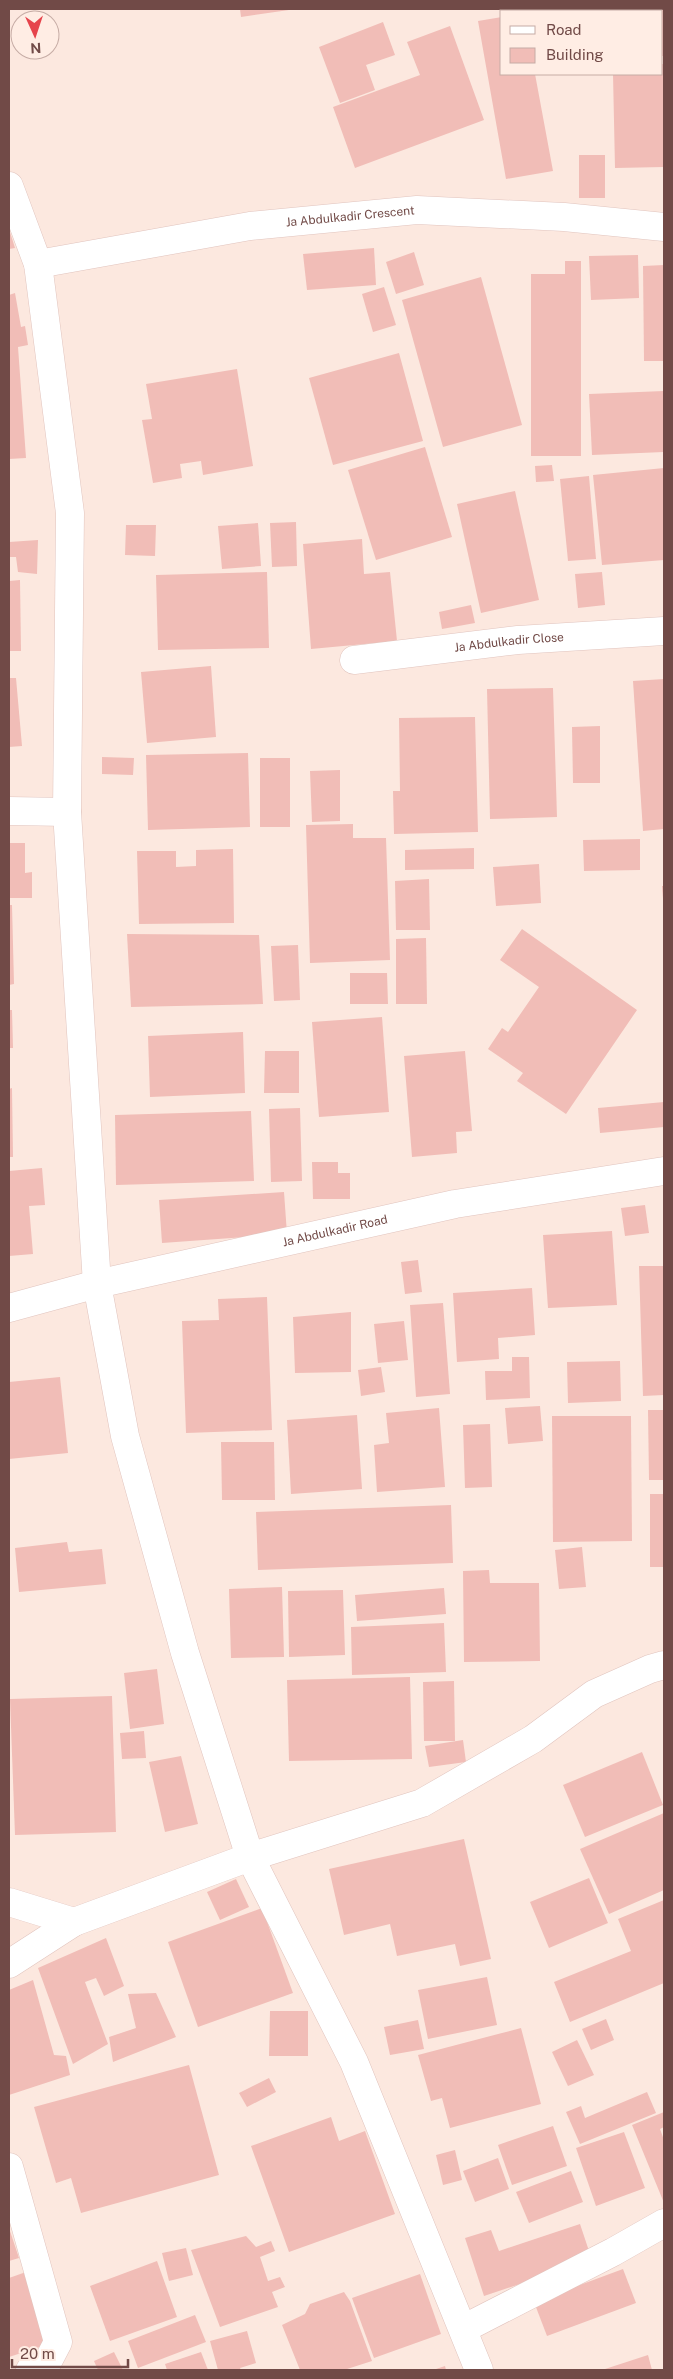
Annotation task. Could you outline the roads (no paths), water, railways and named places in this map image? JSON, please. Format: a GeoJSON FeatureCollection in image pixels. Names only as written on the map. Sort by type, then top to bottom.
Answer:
{"type":"FeatureCollection","features":[{"type":"Feature","properties":{"kind":"street"},"geometry":{"type":"LineString","coordinates":[[9,186],[38,264],[70,513],[67,812],[97,1284],[125,1436],[185,1653],[250,1858],[354,2062],[479,2370]]}},
{"type":"Feature","properties":{"kind":"street","name":"Ja Abdulkadir Crescent"},"geometry":{"type":"LineString","coordinates":[[38,264],[250,226],[417,210],[564,217],[664,227]]}},
{"type":"Feature","properties":{"kind":"street","name":"Ja Abdulkadir Close"},"geometry":{"type":"LineString","coordinates":[[354,660],[518,640],[664,631]]}},
{"type":"Feature","properties":{"kind":"street"},"geometry":{"type":"LineString","coordinates":[[9,811],[67,812]]}},
{"type":"Feature","properties":{"kind":"street","name":"Ja Abdulkadir Road"},"geometry":{"type":"LineString","coordinates":[[9,1308],[97,1284],[455,1204],[664,1171]]}},
{"type":"Feature","properties":{"kind":"street"},"geometry":{"type":"LineString","coordinates":[[9,1964],[74,1922],[250,1858],[422,1803],[533,1739],[594,1694],[650,1669],[664,1665]]}},
{"type":"Feature","properties":{"kind":"street"},"geometry":{"type":"LineString","coordinates":[[9,1902],[74,1922]]}},
{"type":"Feature","properties":{"kind":"street"},"geometry":{"type":"LineString","coordinates":[[9,2167],[58,2342],[46,2366],[30,2370]]}},
{"type":"Feature","properties":{"kind":"street"},"geometry":{"type":"LineString","coordinates":[[463,2329],[613,2252],[664,2223]]}}]}
